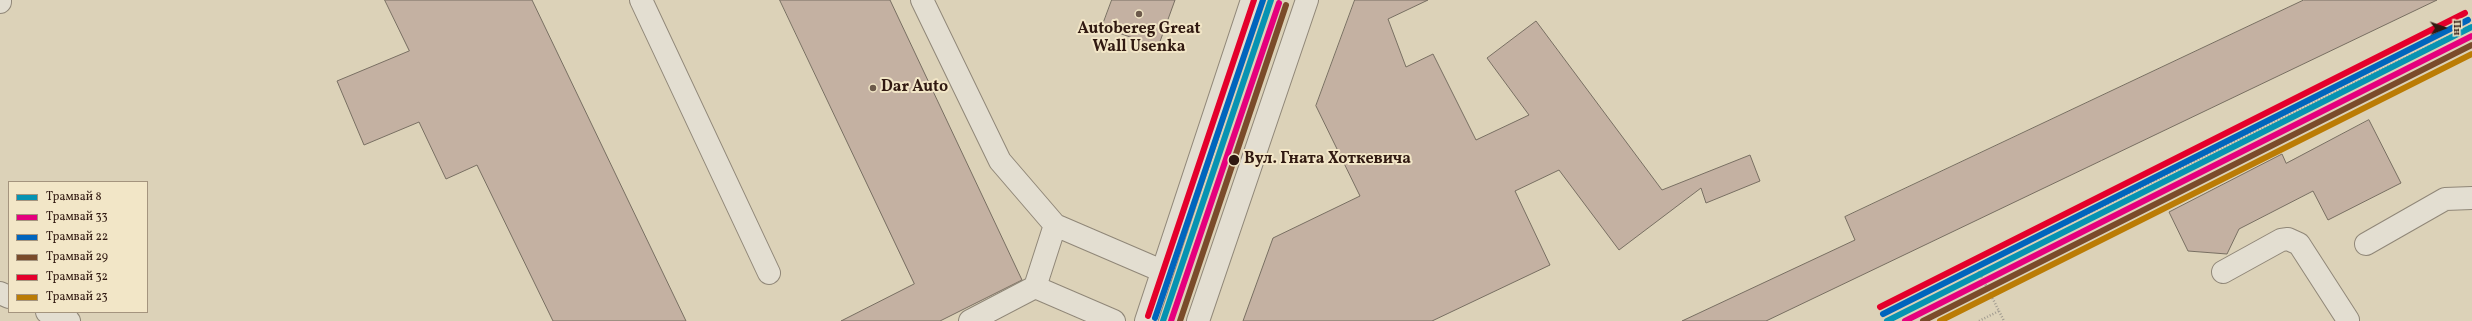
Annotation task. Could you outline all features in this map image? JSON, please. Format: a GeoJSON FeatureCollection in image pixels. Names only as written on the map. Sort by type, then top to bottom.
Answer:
{"type":"FeatureCollection","features":[{"type":"Feature","properties":{"kind":"street"},"geometry":{"type":"LineString","coordinates":[[641,0],[769,274]]}},
{"type":"Feature","properties":{"kind":"street"},"geometry":{"type":"LineString","coordinates":[[922,0],[1000,161],[1055,225],[1162,270]]}},
{"type":"Feature","properties":{"kind":"street"},"geometry":{"type":"LineString","coordinates":[[1146,321],[1252,0]]}},
{"type":"Feature","properties":{"kind":"street"},"geometry":{"type":"LineString","coordinates":[[1198,321],[1307,0]]}},
{"type":"Feature","properties":{"kind":"street"},"geometry":{"type":"LineString","coordinates":[[2366,244],[2445,199],[2472,198]]}},
{"type":"Feature","properties":{"kind":"street"},"geometry":{"type":"LineString","coordinates":[[970,321],[1035,287],[1055,225]]}},
{"type":"Feature","properties":{"kind":"street"},"geometry":{"type":"LineString","coordinates":[[2223,272],[2282,240],[2294,241],[2299,244],[2348,320]]}},
{"type":"Feature","properties":{"kind":"street"},"geometry":{"type":"LineString","coordinates":[[1035,287],[1114,321]]}},
{"type":"Feature","properties":{"kind":"street"},"geometry":{"type":"LineString","coordinates":[[49,313],[69,321]]}},
{"type":"Feature","properties":{"kind":"path"},"geometry":{"type":"LineString","coordinates":[[2004,321],[1976,268],[2472,25]]}},
{"type":"Feature","properties":{"kind":"path"},"geometry":{"type":"LineString","coordinates":[[1979,321],[1999,311]]}},
{"type":"Feature","properties":{"kind":"building"},"geometry":{"type":"Polygon","coordinates":[[[385,0],[532,0],[686,321],[553,321],[477,165],[446,179],[419,122],[364,145],[337,81],[409,51],[385,0]]]}},
{"type":"Feature","properties":{"kind":"building"},"geometry":{"type":"Polygon","coordinates":[[[780,0],[890,0],[1022,280],[940,321],[841,321],[914,284],[780,0]]]}},
{"type":"Feature","properties":{"kind":"building","name":"Autobereg Great Wall Usenka"},"geometry":{"type":"Polygon","coordinates":[[[1112,0],[1175,0],[1158,47],[1102,27],[1112,0]]]}},
{"type":"Feature","properties":{"kind":"building"},"geometry":{"type":"Polygon","coordinates":[[[1355,0],[1428,0],[1388,19],[1406,67],[1433,54],[1476,140],[1529,115],[1487,58],[1536,21],[1662,190],[1750,155],[1760,181],[1706,203],[1701,188],[1619,250],[1559,170],[1515,191],[1550,265],[1432,321],[1243,321],[1273,238],[1360,196],[1316,106],[1355,0]]]}},
{"type":"Feature","properties":{"kind":"building"},"geometry":{"type":"Polygon","coordinates":[[[2304,0],[2437,0],[1766,321],[1682,321],[1855,240],[1845,217],[2304,0]]]}},
{"type":"Feature","properties":{"kind":"building"},"geometry":{"type":"Polygon","coordinates":[[[2369,120],[2401,183],[2328,220],[2313,191],[2239,229],[2227,254],[2188,251],[2169,212],[2282,154],[2286,163],[2369,120]]]}},
{"type":"Feature","properties":{"kind":"tram line","name":"32"},"geometry":{"type":"LineString","coordinates":[[1148,316],[1254,0]]}},
{"type":"Feature","properties":{"kind":"tram line","name":"22"},"geometry":{"type":"LineString","coordinates":[[1155,318],[1263,0]]}},
{"type":"Feature","properties":{"kind":"tram line","name":"8"},"geometry":{"type":"LineString","coordinates":[[1163,321],[1271,0]]}},
{"type":"Feature","properties":{"kind":"tram line","name":"33"},"geometry":{"type":"LineString","coordinates":[[1171,321],[1279,3]]}},
{"type":"Feature","properties":{"kind":"tram line","name":"29"},"geometry":{"type":"LineString","coordinates":[[1180,321],[1286,5]]}},
{"type":"Feature","properties":{"kind":"tram line","name":"32"},"geometry":{"type":"LineString","coordinates":[[1880,307],[2465,13]]}},
{"type":"Feature","properties":{"kind":"tram line","name":"22"},"geometry":{"type":"LineString","coordinates":[[1883,314],[2468,20]]}},
{"type":"Feature","properties":{"kind":"tram line","name":"8"},"geometry":{"type":"LineString","coordinates":[[1887,321],[2472,27]]}},
{"type":"Feature","properties":{"kind":"tram line","name":"33"},"geometry":{"type":"LineString","coordinates":[[1905,321],[2472,36]]}},
{"type":"Feature","properties":{"kind":"tram line","name":"29"},"geometry":{"type":"LineString","coordinates":[[1923,321],[2472,45]]}},
{"type":"Feature","properties":{"kind":"tram line","name":"23"},"geometry":{"type":"LineString","coordinates":[[1940,321],[2472,54]]}},
{"type":"Feature","properties":{"kind":"place","name":"Autobereg Great Wall Usenka"},"geometry":{"type":"Point","coordinates":[1139,14]}},
{"type":"Feature","properties":{"kind":"place","name":"Dar Auto"},"geometry":{"type":"Point","coordinates":[873,88]}},
{"type":"Feature","properties":{"kind":"place","name":"Вул. Гната Хоткевича"},"geometry":{"type":"Point","coordinates":[1234,160]}}]}
